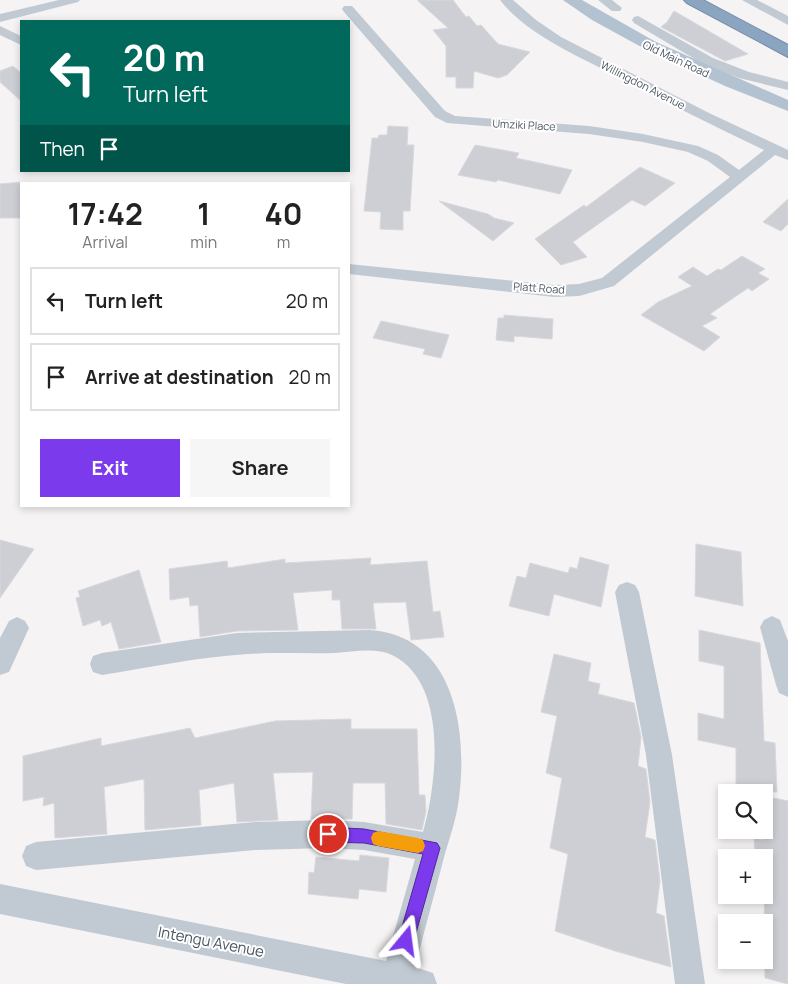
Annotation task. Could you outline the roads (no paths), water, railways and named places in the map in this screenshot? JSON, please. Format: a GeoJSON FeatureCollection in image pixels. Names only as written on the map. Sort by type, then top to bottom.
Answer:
{"type":"FeatureCollection","features":[{"type":"Feature","properties":{"kind":"highway"},"geometry":{"type":"LineString","coordinates":[[692,0],[788,52]]}},
{"type":"Feature","properties":{"kind":"highway"},"geometry":{"type":"LineString","coordinates":[[720,0],[788,36]]}},
{"type":"Feature","properties":{"kind":"main road","name":"Old Main Road"},"geometry":{"type":"LineString","coordinates":[[570,0],[606,24],[652,48],[685,64],[788,106]]}},
{"type":"Feature","properties":{"kind":"street"},"geometry":{"type":"LineString","coordinates":[[0,18],[74,0]]}},
{"type":"Feature","properties":{"kind":"street","name":"Willingdon Avenue"},"geometry":{"type":"LineString","coordinates":[[506,0],[532,23],[557,40],[780,153]]}},
{"type":"Feature","properties":{"kind":"street"},"geometry":{"type":"LineString","coordinates":[[604,0],[616,8]]}},
{"type":"Feature","properties":{"kind":"street"},"geometry":{"type":"LineString","coordinates":[[748,0],[788,21]]}},
{"type":"Feature","properties":{"kind":"street","name":"Umziki Place"},"geometry":{"type":"LineString","coordinates":[[348,9],[445,118],[462,122],[589,130],[643,138],[693,149],[712,158],[740,176]]}},
{"type":"Feature","properties":{"kind":"street"},"geometry":{"type":"LineString","coordinates":[[638,20],[708,61],[744,74],[788,86]]}},
{"type":"Feature","properties":{"kind":"street"},"geometry":{"type":"LineString","coordinates":[[0,30],[20,40]]}},
{"type":"Feature","properties":{"kind":"street","name":"Platt Road"},"geometry":{"type":"LineString","coordinates":[[350,269],[554,291],[579,290],[608,282],[740,176],[780,153]]}},
{"type":"Feature","properties":{"kind":"street"},"geometry":{"type":"LineString","coordinates":[[627,592],[659,755],[690,984]]}},
{"type":"Feature","properties":{"kind":"street"},"geometry":{"type":"LineString","coordinates":[[772,627],[788,685]]}},
{"type":"Feature","properties":{"kind":"street"},"geometry":{"type":"LineString","coordinates":[[0,664],[17,628]]}},
{"type":"Feature","properties":{"kind":"street"},"geometry":{"type":"LineString","coordinates":[[102,664],[238,644],[371,641],[402,647],[420,664],[431,678],[439,697],[445,723],[449,779],[444,807],[432,848],[409,981]]}},
{"type":"Feature","properties":{"kind":"street"},"geometry":{"type":"LineString","coordinates":[[36,856],[255,836],[328,834],[364,836],[432,848]]}},
{"type":"Feature","properties":{"kind":"street","name":"Intengu Avenue"},"geometry":{"type":"LineString","coordinates":[[0,899],[409,981]]}}]}
